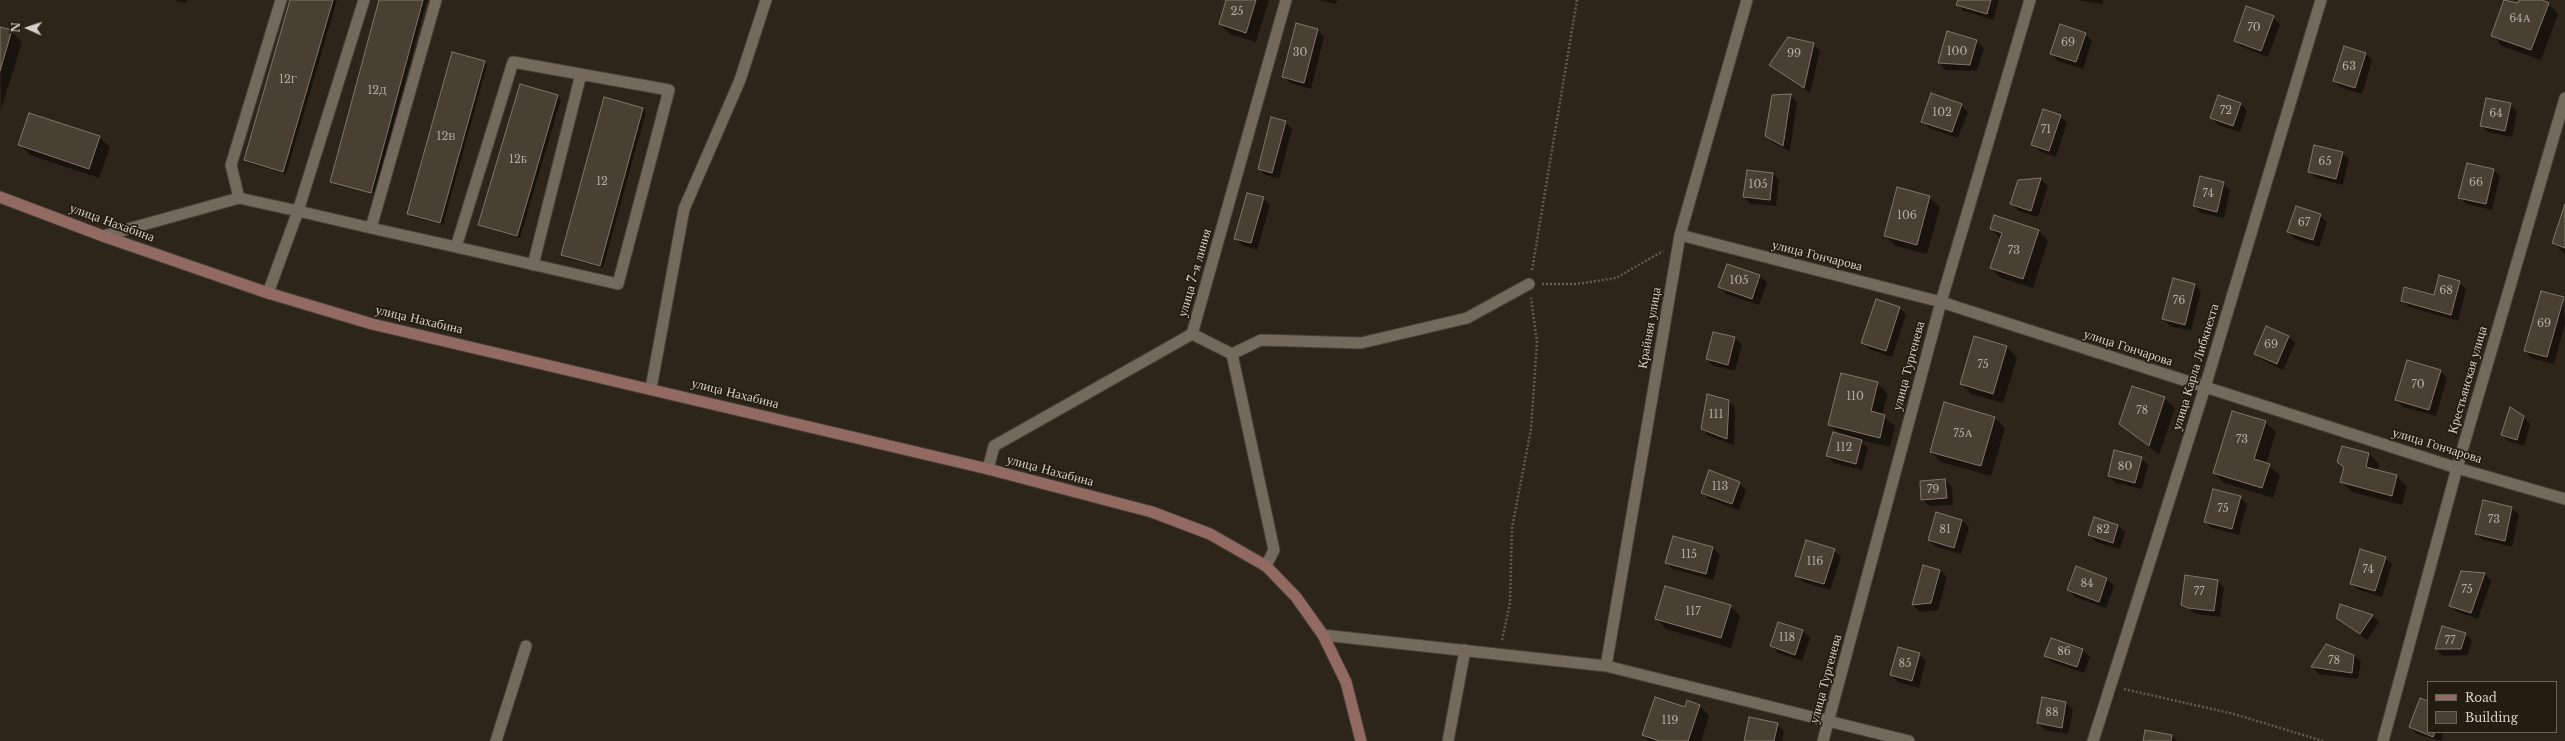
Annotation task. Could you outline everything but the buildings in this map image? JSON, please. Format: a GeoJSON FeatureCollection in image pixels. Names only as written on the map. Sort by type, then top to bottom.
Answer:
{"type":"FeatureCollection","features":[{"type":"Feature","properties":{"kind":"main road","name":"улица Нахабина"},"geometry":{"type":"LineString","coordinates":[[0,197],[103,236],[268,293],[372,324],[651,388],[988,469],[1152,512],[1210,534],[1266,566],[1296,597],[1323,635],[1346,682],[1361,741]]}},
{"type":"Feature","properties":{"kind":"street"},"geometry":{"type":"LineString","coordinates":[[239,198],[231,165],[281,0]]}},
{"type":"Feature","properties":{"kind":"street"},"geometry":{"type":"LineString","coordinates":[[268,293],[298,211],[364,0]]}},
{"type":"Feature","properties":{"kind":"street"},"geometry":{"type":"LineString","coordinates":[[371,228],[436,0]]}},
{"type":"Feature","properties":{"kind":"street"},"geometry":{"type":"LineString","coordinates":[[651,388],[684,209],[740,80],[766,0]]}},
{"type":"Feature","properties":{"kind":"street","name":"улица 7-я линия"},"geometry":{"type":"LineString","coordinates":[[988,469],[994,446],[1192,334],[1286,0]]}},
{"type":"Feature","properties":{"kind":"street","name":"Крайняя улица"},"geometry":{"type":"LineString","coordinates":[[1606,666],[1680,235],[1747,0]]}},
{"type":"Feature","properties":{"kind":"street","name":"улица Тургенева"},"geometry":{"type":"LineString","coordinates":[[1823,741],[1941,302],[2030,0]]}},
{"type":"Feature","properties":{"kind":"street","name":"улица Карла Либкнехта"},"geometry":{"type":"LineString","coordinates":[[2093,741],[2205,387],[2321,0]]}},
{"type":"Feature","properties":{"kind":"street"},"geometry":{"type":"LineString","coordinates":[[103,236],[239,198],[456,248],[618,284],[669,90],[513,62],[456,248]]}},
{"type":"Feature","properties":{"kind":"street"},"geometry":{"type":"LineString","coordinates":[[533,265],[581,74]]}},
{"type":"Feature","properties":{"kind":"street","name":"Крестьянская улица"},"geometry":{"type":"LineString","coordinates":[[2383,741],[2457,468],[2565,98]]}},
{"type":"Feature","properties":{"kind":"street","name":"улица Гончарова"},"geometry":{"type":"LineString","coordinates":[[1680,235],[1941,302],[2457,468],[2565,499]]}},
{"type":"Feature","properties":{"kind":"street"},"geometry":{"type":"LineString","coordinates":[[1232,354],[1261,340],[1361,343],[1467,318],[1529,284]]}},
{"type":"Feature","properties":{"kind":"street"},"geometry":{"type":"LineString","coordinates":[[1192,334],[1232,354]]}},
{"type":"Feature","properties":{"kind":"street"},"geometry":{"type":"LineString","coordinates":[[1232,354],[1274,550],[1266,566]]}},
{"type":"Feature","properties":{"kind":"street"},"geometry":{"type":"LineString","coordinates":[[1323,635],[1606,666],[1909,741]]}},
{"type":"Feature","properties":{"kind":"street"},"geometry":{"type":"LineString","coordinates":[[496,741],[526,646]]}},
{"type":"Feature","properties":{"kind":"street"},"geometry":{"type":"LineString","coordinates":[[1448,741],[1465,650]]}},
{"type":"Feature","properties":{"kind":"path"},"geometry":{"type":"LineString","coordinates":[[1500,654],[1510,603],[1512,528],[1532,429],[1537,342],[1529,284],[1577,0]]}},
{"type":"Feature","properties":{"kind":"path"},"geometry":{"type":"LineString","coordinates":[[1529,284],[1578,284],[1616,278],[1667,249],[1680,235]]}},
{"type":"Feature","properties":{"kind":"path"},"geometry":{"type":"LineString","coordinates":[[2110,686],[2234,714],[2323,741]]}}]}
